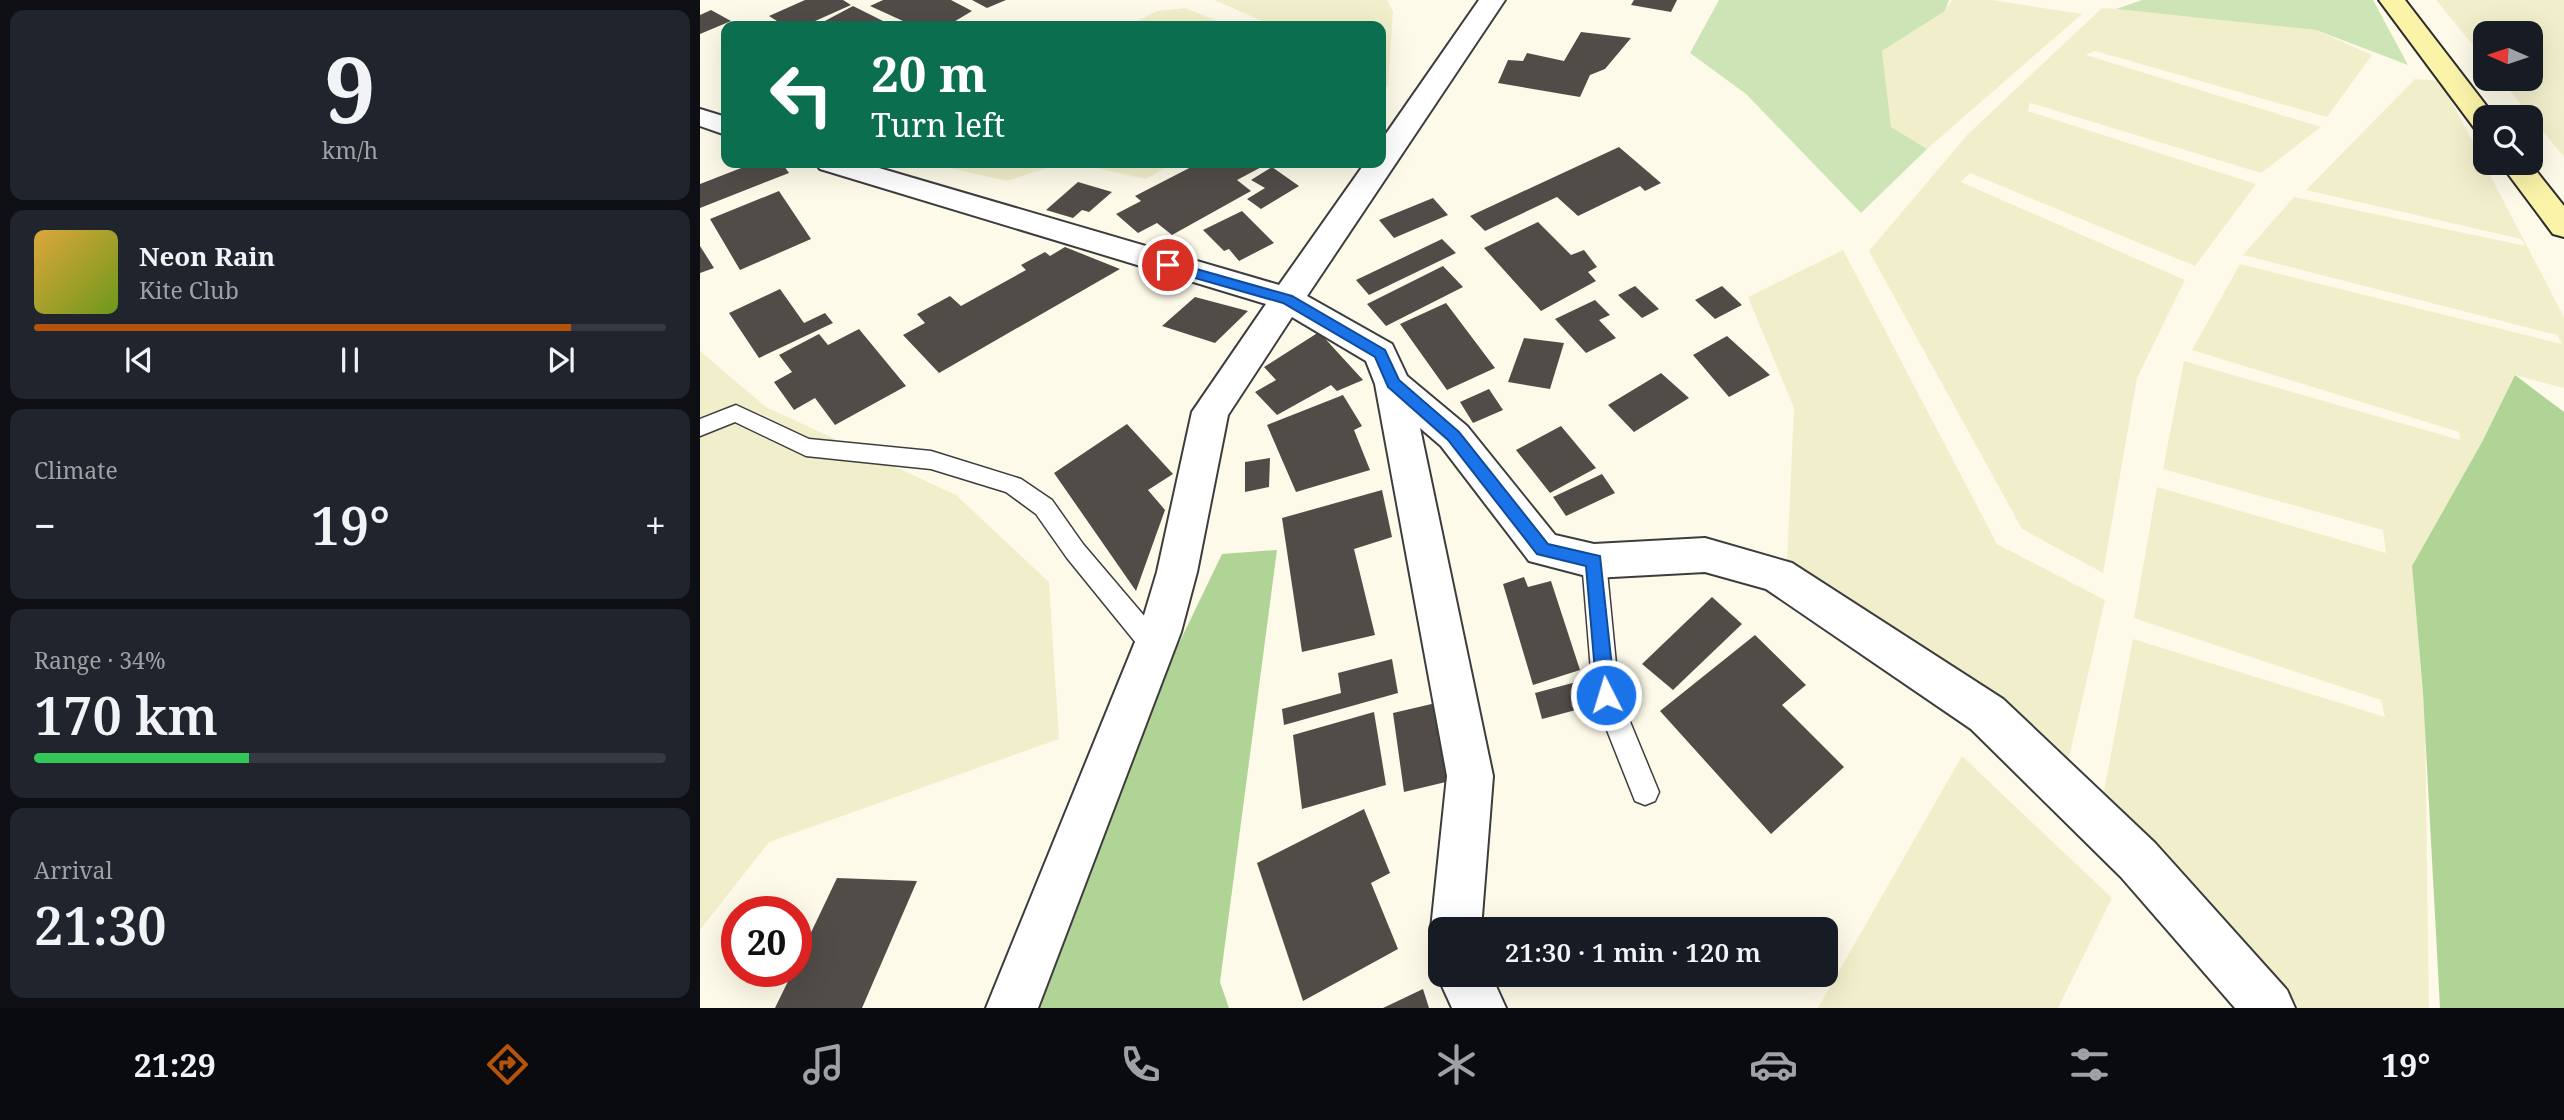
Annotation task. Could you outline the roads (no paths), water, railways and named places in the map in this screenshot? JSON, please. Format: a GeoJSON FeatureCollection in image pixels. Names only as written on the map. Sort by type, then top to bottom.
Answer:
{"type":"FeatureCollection","features":[{"type":"Feature","properties":{"kind":"main road"},"geometry":{"type":"LineString","coordinates":[[2392,0],[2473,107]]}},
{"type":"Feature","properties":{"kind":"main road"},"geometry":{"type":"LineString","coordinates":[[2524,175],[2564,227]]}},
{"type":"Feature","properties":{"kind":"street"},"geometry":{"type":"LineString","coordinates":[[1386,155],[1492,0]]}},
{"type":"Feature","properties":{"kind":"street"},"geometry":{"type":"LineString","coordinates":[[700,117],[721,124]]}},
{"type":"Feature","properties":{"kind":"street"},"geometry":{"type":"LineString","coordinates":[[848,168],[1287,299],[1380,353],[1393,384],[1470,776],[1457,917]]}},
{"type":"Feature","properties":{"kind":"street"},"geometry":{"type":"LineString","coordinates":[[1012,1008],[1154,646],[1177,572],[1210,412],[1377,168]]}},
{"type":"Feature","properties":{"kind":"street"},"geometry":{"type":"LineString","coordinates":[[1393,384],[1454,436],[1543,550],[1594,561],[1706,555],[1777,575],[1987,715],[2138,860],[2269,1008]]}},
{"type":"Feature","properties":{"kind":"street"},"geometry":{"type":"LineString","coordinates":[[1469,987],[1480,1008]]}},
{"type":"Feature","properties":{"kind":"lane"},"geometry":{"type":"LineString","coordinates":[[700,428],[736,413],[806,447],[931,460],[1013,485],[1044,507],[1075,551],[1154,646]]}},
{"type":"Feature","properties":{"kind":"lane"},"geometry":{"type":"LineString","coordinates":[[1594,561],[1606,695],[1645,792]]}}]}
